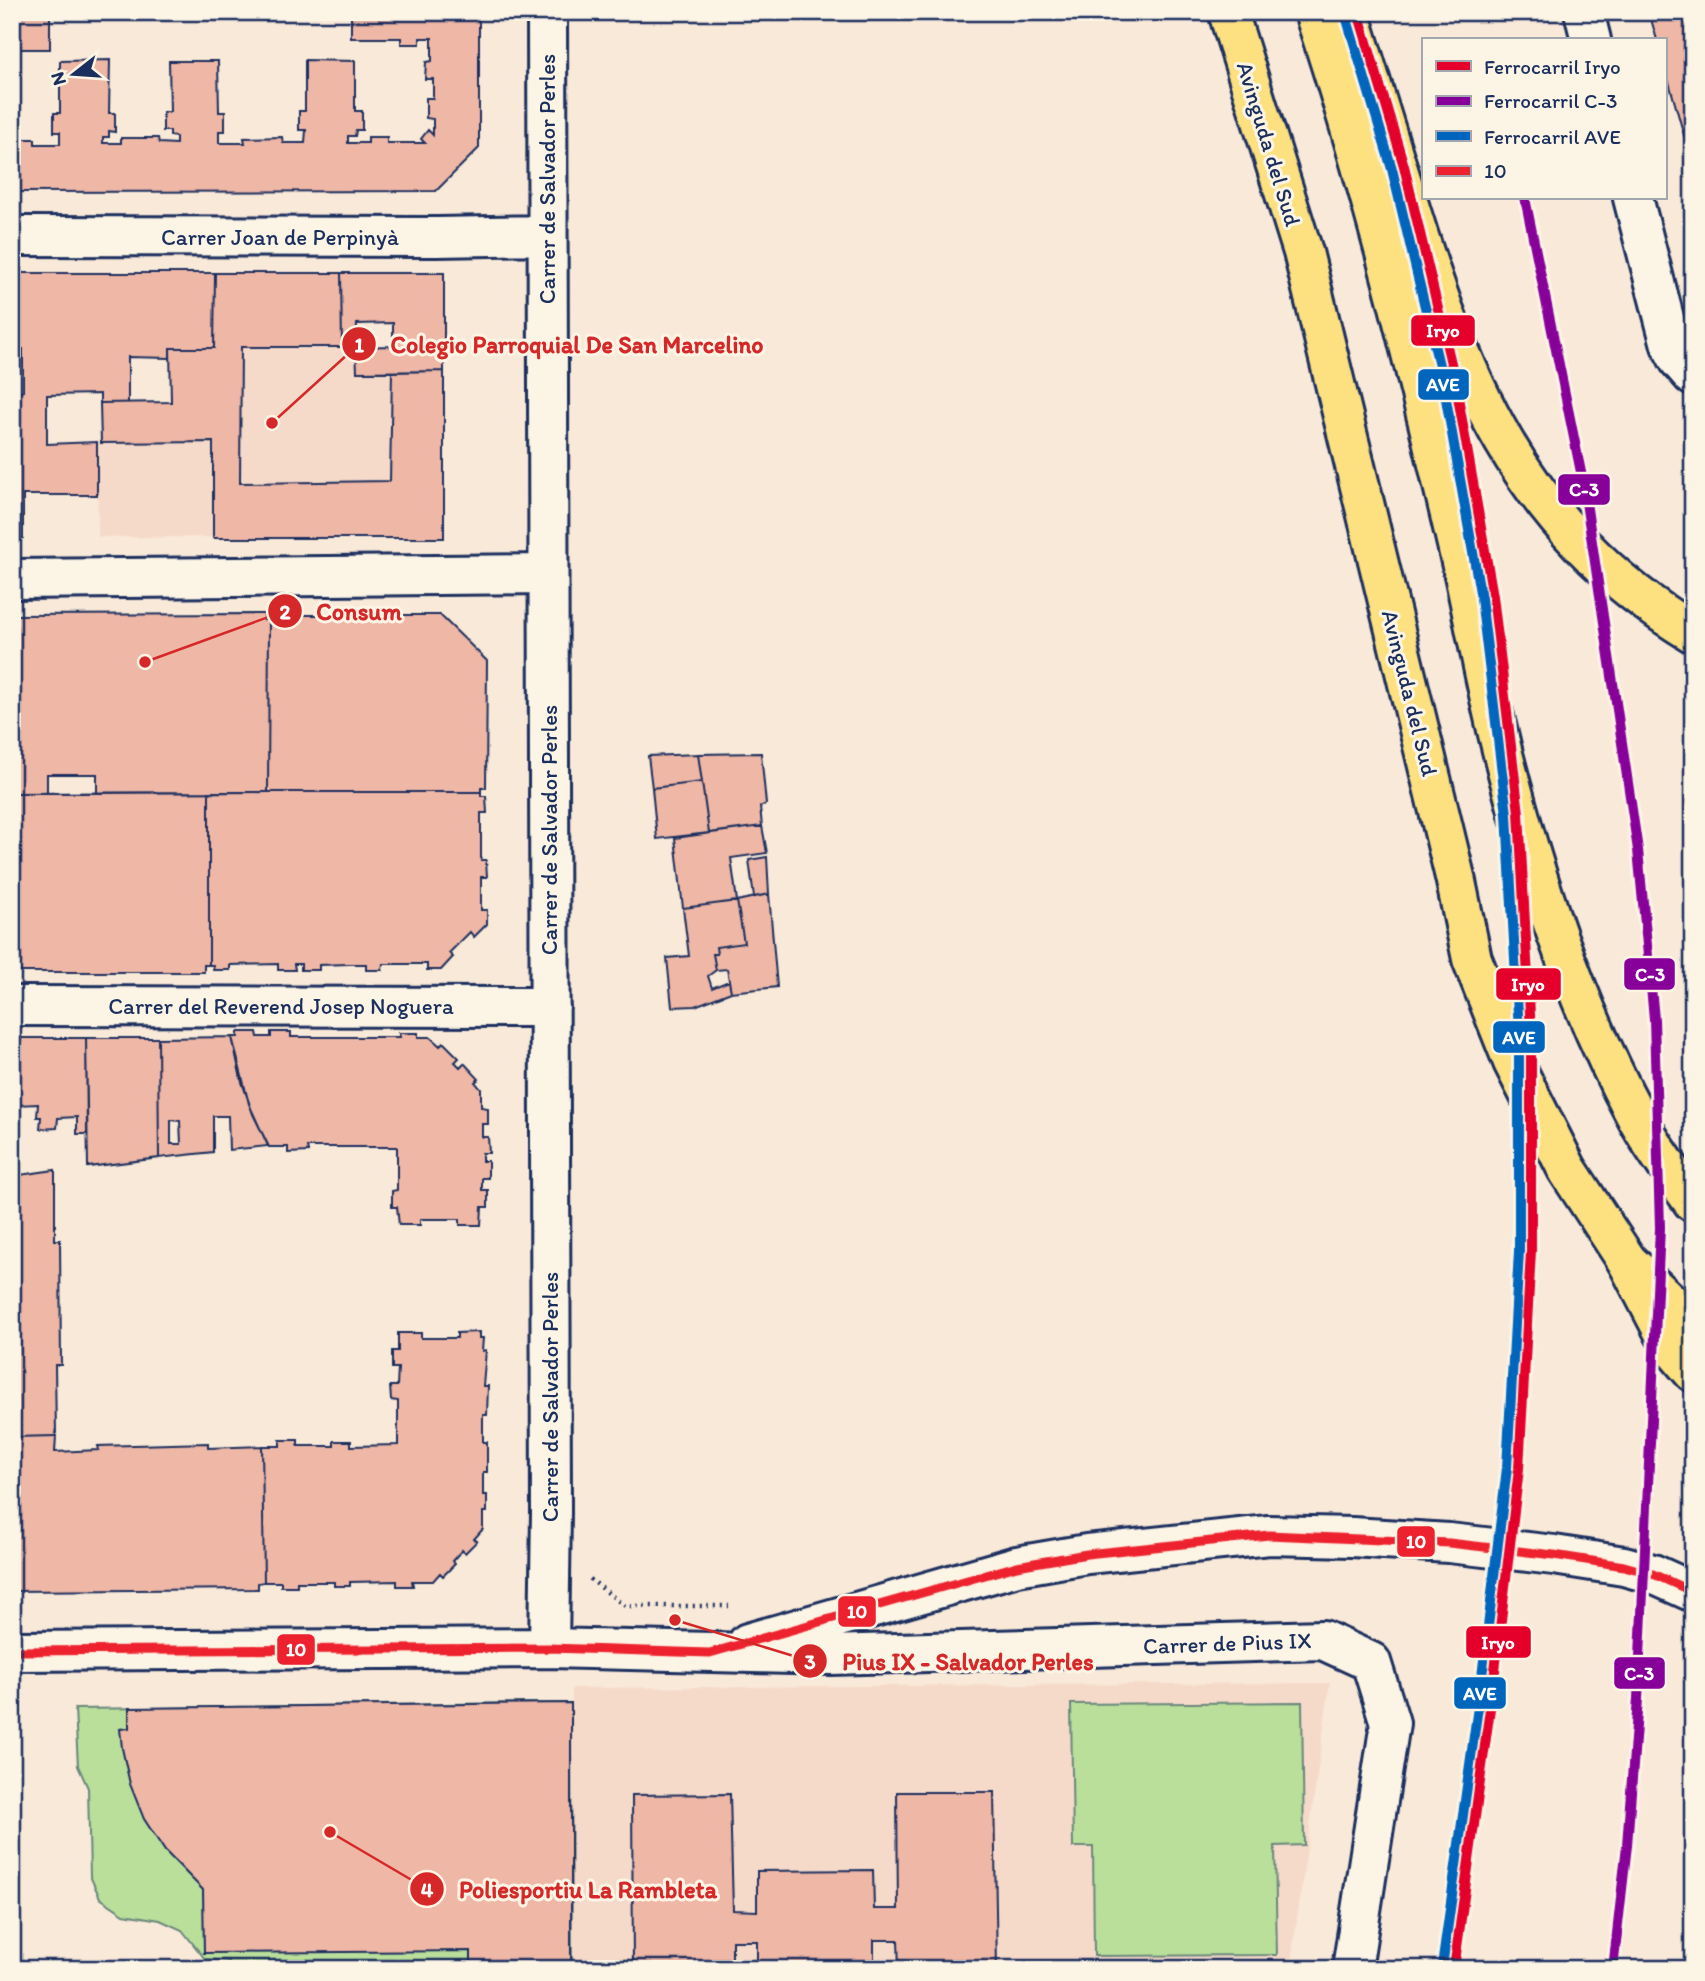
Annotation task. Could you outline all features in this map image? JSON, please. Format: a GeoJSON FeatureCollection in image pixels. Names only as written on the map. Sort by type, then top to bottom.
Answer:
{"type":"FeatureCollection","features":[{"type":"Feature","properties":{"kind":"main road","name":"Avinguda del Sud"},"geometry":{"type":"LineString","coordinates":[[1228,12],[1303,253],[1455,877],[1472,959],[1513,1062],[1567,1170],[1626,1261],[1693,1324]]}},
{"type":"Feature","properties":{"kind":"main road"},"geometry":{"type":"LineString","coordinates":[[1314,12],[1370,202],[1465,579],[1501,745],[1541,890],[1567,967],[1603,1050],[1638,1121],[1693,1202]]}},
{"type":"Feature","properties":{"kind":"main road"},"geometry":{"type":"LineString","coordinates":[[1349,12],[1451,333],[1477,393],[1503,443],[1543,500],[1570,534],[1594,558],[1664,616],[1693,633]]}},
{"type":"Feature","properties":{"kind":"main road"},"geometry":{"type":"LineString","coordinates":[[1626,1261],[1671,1346],[1693,1372]]}},
{"type":"Feature","properties":{"kind":"street","name":"Carrer de Salvador Perles"},"geometry":{"type":"LineString","coordinates":[[547,12],[551,1512],[549,1647]]}},
{"type":"Feature","properties":{"kind":"street"},"geometry":{"type":"LineString","coordinates":[[1584,12],[1590,38]]}},
{"type":"Feature","properties":{"kind":"street"},"geometry":{"type":"LineString","coordinates":[[1634,200],[1671,345],[1679,360],[1693,376]]}},
{"type":"Feature","properties":{"kind":"street","name":"Carrer Joan de Perpinyà"},"geometry":{"type":"LineString","coordinates":[[12,236],[547,235]]}},
{"type":"Feature","properties":{"kind":"street"},"geometry":{"type":"LineString","coordinates":[[12,579],[548,574]]}},
{"type":"Feature","properties":{"kind":"street","name":"Carrer del Reverend Josep Noguera"},"geometry":{"type":"LineString","coordinates":[[12,1006],[550,1007]]}},
{"type":"Feature","properties":{"kind":"street"},"geometry":{"type":"LineString","coordinates":[[710,1653],[1017,1566],[1087,1554],[1269,1535],[1449,1543],[1554,1555],[1624,1566],[1653,1574],[1693,1592]]}},
{"type":"Feature","properties":{"kind":"street","name":"Carrer de Pius IX"},"geometry":{"type":"LineString","coordinates":[[823,1620],[866,1637],[933,1653]]}},
{"type":"Feature","properties":{"kind":"street","name":"Carrer de Pius IX"},"geometry":{"type":"LineString","coordinates":[[12,1651],[549,1647],[831,1655],[1322,1640],[1371,1661],[1390,1723],[1352,1969]]}},
{"type":"Feature","properties":{"kind":"shaded area"},"geometry":{"type":"Polygon","coordinates":[[[214,273],[341,273],[342,347],[356,347],[358,371],[444,371],[444,538],[98,537],[97,442],[101,442],[100,403],[170,402],[170,348],[214,348],[214,273]]]}},
{"type":"Feature","properties":{"kind":"shaded area"},"geometry":{"type":"Polygon","coordinates":[[[1330,1683],[1290,1969],[572,1969],[572,1688],[1330,1683]]]}},
{"type":"Feature","properties":{"kind":"green space"},"geometry":{"type":"Polygon","coordinates":[[[1302,1702],[1304,1845],[1275,1846],[1277,1955],[1094,1956],[1093,1847],[1073,1847],[1071,1704],[1302,1702]]]}},
{"type":"Feature","properties":{"kind":"green space"},"geometry":{"type":"Polygon","coordinates":[[[571,1703],[572,1969],[230,1969],[228,1961],[205,1959],[182,1930],[160,1920],[124,1914],[100,1898],[90,1876],[88,1788],[78,1766],[75,1709],[571,1703]]]}},
{"type":"Feature","properties":{"kind":"building"},"geometry":{"type":"Polygon","coordinates":[[[12,12],[50,12],[50,49],[12,49],[12,12]]]}},
{"type":"Feature","properties":{"kind":"building"},"geometry":{"type":"Polygon","coordinates":[[[351,12],[479,12],[479,148],[436,191],[12,192],[12,144],[16,144],[17,139],[35,139],[35,144],[60,144],[60,132],[54,132],[54,113],[60,113],[60,61],[110,60],[109,113],[115,113],[115,132],[109,131],[109,137],[103,137],[103,143],[121,143],[121,138],[158,138],[159,143],[176,144],[176,137],[170,136],[170,131],[163,131],[163,112],[170,112],[169,61],[218,61],[219,112],[225,112],[225,131],[219,131],[219,143],[245,143],[244,138],[282,137],[283,143],[305,143],[306,130],[299,130],[299,111],[305,111],[305,60],[355,61],[355,111],[362,111],[362,130],[356,130],[355,136],[348,136],[348,143],[368,143],[368,137],[387,137],[387,143],[425,143],[421,139],[428,130],[433,135],[433,119],[426,118],[426,98],[433,98],[433,79],[425,79],[426,62],[432,61],[432,38],[420,38],[420,44],[401,44],[401,38],[351,38],[351,12]]]}},
{"type":"Feature","properties":{"kind":"building"},"geometry":{"type":"Polygon","coordinates":[[[1649,12],[1686,12],[1693,36],[1693,144],[1687,146],[1666,72],[1666,38],[1656,38],[1649,12]]]}},
{"type":"Feature","properties":{"kind":"building"},"geometry":{"type":"Polygon","coordinates":[[[12,273],[215,273],[214,348],[170,348],[170,358],[128,357],[128,403],[100,403],[100,394],[47,395],[47,444],[97,442],[97,495],[23,495],[23,538],[12,538],[12,391],[23,391],[23,349],[12,349],[12,273]]]}},
{"type":"Feature","properties":{"kind":"building"},"geometry":{"type":"Polygon","coordinates":[[[215,273],[341,273],[342,347],[241,347],[240,483],[390,481],[392,372],[444,371],[444,538],[213,538],[213,442],[101,443],[100,403],[171,402],[170,348],[214,348],[215,273]]]}},
{"type":"Feature","properties":{"kind":"building"},"geometry":{"type":"Polygon","coordinates":[[[341,273],[444,273],[444,371],[357,372],[356,347],[342,347],[341,273]],[[393,323],[357,324],[356,347],[393,346],[393,323]]]}},
{"type":"Feature","properties":{"kind":"building"},"geometry":{"type":"Polygon","coordinates":[[[264,614],[264,620],[269,619],[268,792],[97,793],[97,774],[47,774],[47,793],[12,793],[12,615],[264,614]]]}},
{"type":"Feature","properties":{"kind":"building"},"geometry":{"type":"Polygon","coordinates":[[[272,615],[440,615],[487,661],[486,788],[481,788],[481,792],[268,792],[269,619],[272,619],[272,615]]]}},
{"type":"Feature","properties":{"kind":"building"},"geometry":{"type":"Polygon","coordinates":[[[761,753],[766,804],[760,807],[762,826],[709,833],[698,754],[761,753]]]}},
{"type":"Feature","properties":{"kind":"building"},"geometry":{"type":"Polygon","coordinates":[[[698,754],[702,782],[652,788],[648,756],[698,754]]]}},
{"type":"Feature","properties":{"kind":"building"},"geometry":{"type":"Polygon","coordinates":[[[702,782],[709,833],[657,839],[652,788],[702,782]]]}},
{"type":"Feature","properties":{"kind":"building"},"geometry":{"type":"Polygon","coordinates":[[[209,792],[209,965],[204,965],[204,972],[12,972],[12,793],[209,792]]]}},
{"type":"Feature","properties":{"kind":"building"},"geometry":{"type":"Polygon","coordinates":[[[209,792],[481,792],[481,796],[486,796],[487,813],[481,813],[481,860],[486,860],[487,877],[481,877],[481,910],[487,910],[487,924],[474,937],[470,932],[449,953],[453,957],[441,970],[427,970],[427,964],[383,964],[382,970],[366,970],[366,964],[349,964],[319,965],[319,970],[301,970],[301,964],[294,964],[295,970],[278,970],[278,964],[230,965],[230,970],[213,970],[214,965],[209,965],[209,792]]]}},
{"type":"Feature","properties":{"kind":"building"},"geometry":{"type":"Polygon","coordinates":[[[762,826],[767,853],[731,858],[737,901],[683,908],[675,838],[762,826]]]}},
{"type":"Feature","properties":{"kind":"building"},"geometry":{"type":"Polygon","coordinates":[[[767,857],[769,894],[754,897],[749,860],[767,857]]]}},
{"type":"Feature","properties":{"kind":"building"},"geometry":{"type":"Polygon","coordinates":[[[769,894],[777,987],[731,992],[727,969],[716,970],[713,954],[717,954],[716,947],[744,943],[737,901],[769,894]]]}},
{"type":"Feature","properties":{"kind":"building"},"geometry":{"type":"Polygon","coordinates":[[[737,901],[744,943],[716,947],[717,954],[713,954],[716,970],[708,976],[712,988],[729,981],[731,992],[695,1006],[672,1007],[667,958],[689,956],[683,908],[737,901]]]}},
{"type":"Feature","properties":{"kind":"building"},"geometry":{"type":"Polygon","coordinates":[[[238,1032],[257,1032],[258,1037],[271,1037],[271,1032],[291,1032],[291,1037],[400,1037],[399,1033],[418,1033],[418,1037],[430,1037],[440,1046],[443,1042],[459,1058],[455,1062],[460,1067],[464,1063],[479,1079],[475,1082],[481,1089],[481,1107],[488,1108],[488,1124],[482,1124],[482,1137],[488,1137],[489,1153],[482,1153],[482,1161],[488,1161],[488,1178],[482,1178],[482,1190],[488,1190],[488,1207],[482,1207],[481,1225],[460,1225],[460,1219],[420,1219],[420,1225],[399,1225],[397,1207],[392,1207],[392,1191],[397,1190],[397,1147],[307,1147],[308,1152],[288,1153],[288,1147],[269,1147],[253,1114],[241,1079],[232,1037],[238,1037],[238,1032]]]}},
{"type":"Feature","properties":{"kind":"building"},"geometry":{"type":"Polygon","coordinates":[[[232,1037],[249,1104],[268,1146],[229,1150],[228,1116],[213,1116],[213,1152],[159,1158],[158,1038],[232,1037]],[[171,1120],[171,1144],[181,1144],[180,1121],[171,1120]]]}},
{"type":"Feature","properties":{"kind":"building"},"geometry":{"type":"Polygon","coordinates":[[[12,1038],[16,1038],[18,1175],[12,1176],[12,1038]]]}},
{"type":"Feature","properties":{"kind":"building"},"geometry":{"type":"Polygon","coordinates":[[[16,1038],[86,1038],[87,1134],[77,1134],[77,1117],[58,1118],[57,1128],[40,1129],[38,1104],[17,1105],[16,1038]]]}},
{"type":"Feature","properties":{"kind":"building"},"geometry":{"type":"Polygon","coordinates":[[[86,1038],[158,1038],[159,1158],[88,1167],[86,1038]]]}},
{"type":"Feature","properties":{"kind":"building"},"geometry":{"type":"Polygon","coordinates":[[[55,1170],[55,1240],[60,1240],[61,1365],[55,1365],[56,1436],[12,1437],[12,1176],[55,1170]]]}},
{"type":"Feature","properties":{"kind":"building"},"geometry":{"type":"Polygon","coordinates":[[[479,1332],[479,1338],[483,1338],[482,1351],[486,1350],[483,1386],[488,1386],[487,1415],[483,1415],[483,1442],[487,1442],[487,1472],[483,1472],[483,1495],[487,1495],[487,1512],[483,1512],[483,1529],[474,1539],[477,1541],[465,1553],[462,1550],[452,1561],[455,1564],[443,1576],[440,1573],[433,1581],[412,1581],[413,1586],[397,1586],[397,1581],[350,1582],[350,1586],[334,1586],[334,1582],[297,1582],[297,1586],[281,1586],[281,1582],[264,1582],[262,1446],[280,1446],[280,1440],[298,1440],[298,1446],[334,1446],[334,1441],[351,1441],[351,1446],[398,1445],[398,1401],[391,1400],[390,1386],[397,1386],[398,1368],[392,1368],[392,1351],[398,1351],[398,1333],[421,1333],[421,1338],[457,1338],[457,1333],[479,1332]]]}},
{"type":"Feature","properties":{"kind":"building"},"geometry":{"type":"Polygon","coordinates":[[[56,1436],[55,1452],[99,1450],[98,1446],[208,1443],[208,1448],[262,1446],[264,1582],[258,1583],[258,1589],[12,1591],[12,1437],[56,1436]]]}},
{"type":"Feature","properties":{"kind":"building"},"geometry":{"type":"Polygon","coordinates":[[[571,1703],[571,1969],[471,1969],[471,1951],[204,1953],[203,1890],[165,1851],[144,1819],[130,1784],[120,1729],[129,1728],[129,1708],[571,1703]]]}},
{"type":"Feature","properties":{"kind":"building"},"geometry":{"type":"Polygon","coordinates":[[[897,1792],[994,1792],[997,1969],[899,1969],[898,1940],[874,1940],[874,1969],[757,1969],[757,1941],[732,1941],[732,1969],[633,1969],[632,1795],[730,1794],[733,1910],[757,1911],[757,1871],[873,1870],[874,1909],[898,1909],[897,1792]]]}},
{"type":"Feature","properties":{"kind":"rail line","name":"Iryo"},"geometry":{"type":"LineString","coordinates":[[1358,12],[1404,166],[1455,380],[1493,596],[1519,813],[1531,1032],[1531,1251],[1519,1469],[1493,1687],[1454,1969]]}},
{"type":"Feature","properties":{"kind":"rail line","name":"AVE"},"geometry":{"type":"LineString","coordinates":[[1346,16],[1392,169],[1443,382],[1481,598],[1507,814],[1519,1032],[1519,1251],[1507,1468],[1481,1685],[1442,1967]]}},
{"type":"Feature","properties":{"kind":"rail line","name":"C-3"},"geometry":{"type":"LineString","coordinates":[[1525,200],[1583,482],[1638,850],[1654,1019],[1660,1228],[1638,1699],[1627,1845],[1613,1969]]}},
{"type":"Feature","properties":{"kind":"transit line","name":"10"},"geometry":{"type":"LineString","coordinates":[[12,1651],[549,1648],[710,1653],[1017,1566],[1087,1554],[1269,1535],[1449,1543],[1554,1555],[1624,1566],[1653,1574],[1693,1592]]}},
{"type":"Feature","properties":{"kind":"place","name":"Colegio Parroquial De San Marcelino"},"geometry":{"type":"Point","coordinates":[272,423]}},
{"type":"Feature","properties":{"kind":"place","name":"Consum"},"geometry":{"type":"Point","coordinates":[145,662]}},
{"type":"Feature","properties":{"kind":"place","name":"Pius IX - Salvador Perles"},"geometry":{"type":"Point","coordinates":[675,1620]}},
{"type":"Feature","properties":{"kind":"place","name":"Poliesportiu La Rambleta"},"geometry":{"type":"Point","coordinates":[330,1832]}}]}
